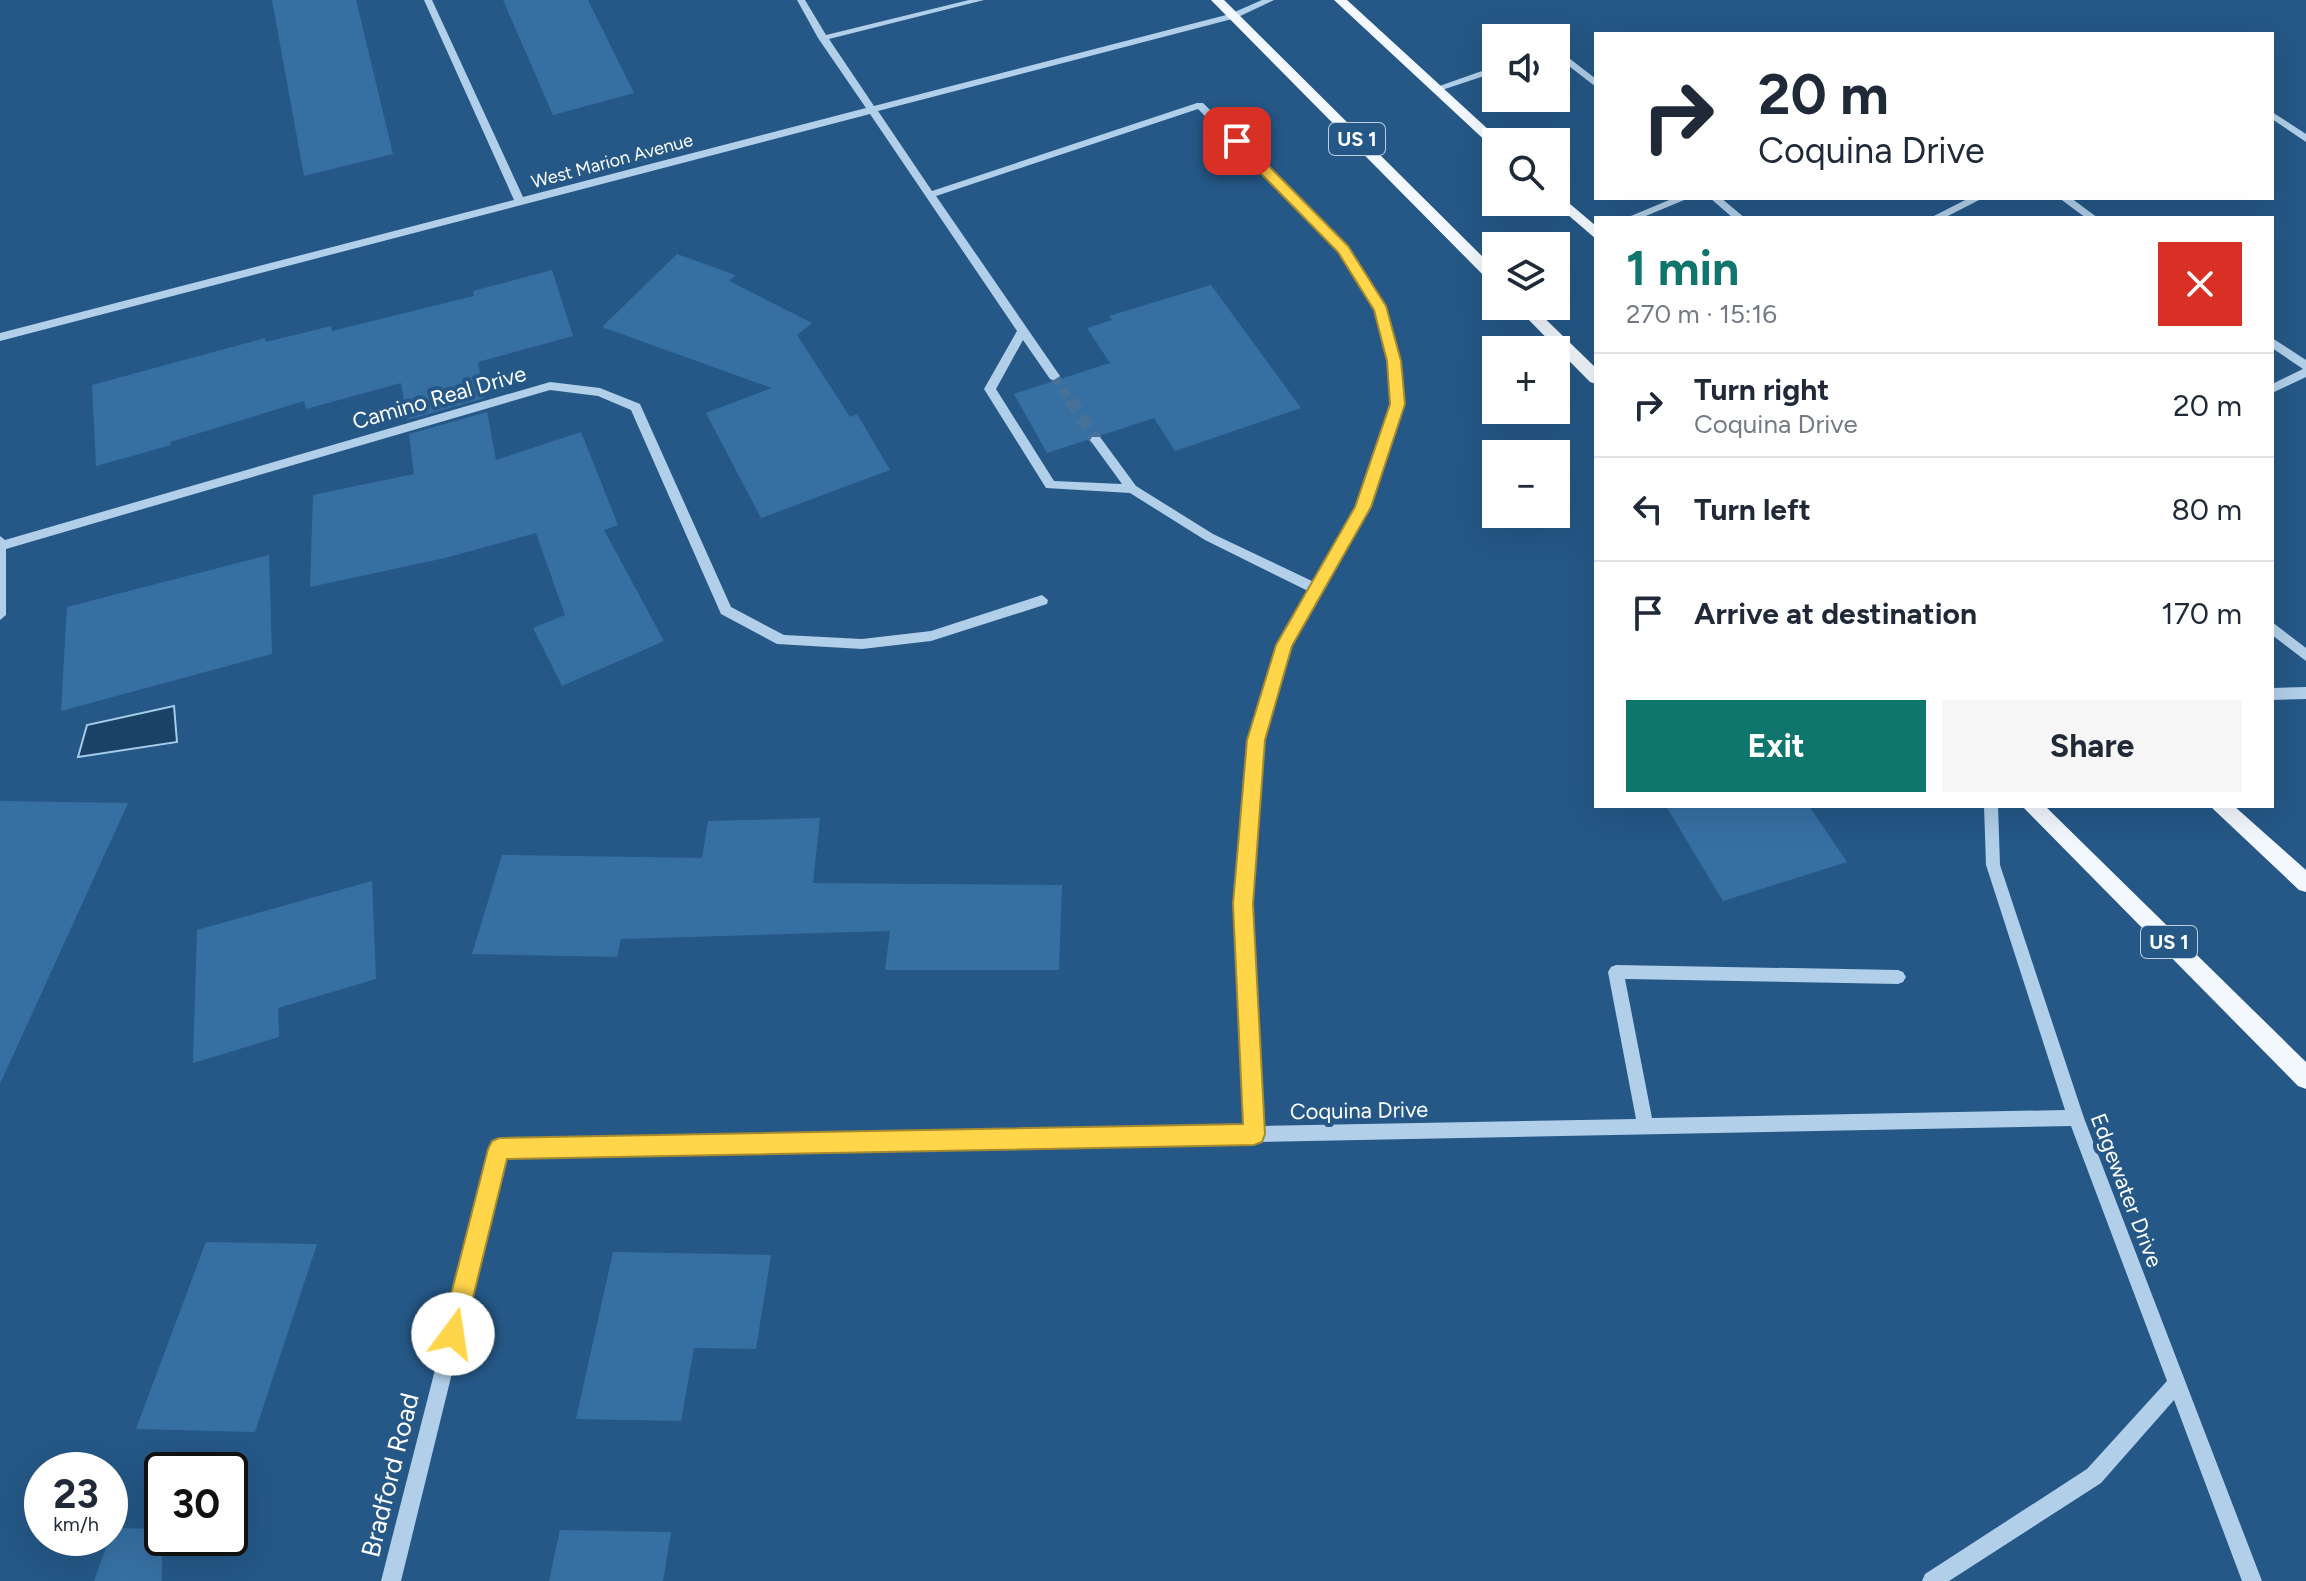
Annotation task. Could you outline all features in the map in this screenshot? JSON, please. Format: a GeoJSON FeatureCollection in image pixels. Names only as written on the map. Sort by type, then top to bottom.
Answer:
{"type":"FeatureCollection","features":[{"type":"Feature","properties":{"kind":"main road","name":"US 1"},"geometry":{"type":"LineString","coordinates":[[1217,0],[1482,265]]}},
{"type":"Feature","properties":{"kind":"main road"},"geometry":{"type":"LineString","coordinates":[[1340,0],[1482,130]]}},
{"type":"Feature","properties":{"kind":"main road"},"geometry":{"type":"LineString","coordinates":[[1570,210],[1594,231]]}},
{"type":"Feature","properties":{"kind":"main road"},"geometry":{"type":"LineString","coordinates":[[1537,320],[1594,376]]}},
{"type":"Feature","properties":{"kind":"main road","name":"US 1"},"geometry":{"type":"LineString","coordinates":[[2034,808],[2306,1078]]}},
{"type":"Feature","properties":{"kind":"main road"},"geometry":{"type":"LineString","coordinates":[[2222,808],[2306,883]]}},
{"type":"Feature","properties":{"kind":"street"},"geometry":{"type":"LineString","coordinates":[[428,0],[520,201]]}},
{"type":"Feature","properties":{"kind":"street"},"geometry":{"type":"LineString","coordinates":[[801,0],[870,110],[1054,376]]}},
{"type":"Feature","properties":{"kind":"street"},"geometry":{"type":"LineString","coordinates":[[823,38],[980,0]]}},
{"type":"Feature","properties":{"kind":"street","name":"West Marion Avenue"},"geometry":{"type":"LineString","coordinates":[[0,337],[1233,16],[1270,0]]}},
{"type":"Feature","properties":{"kind":"street"},"geometry":{"type":"LineString","coordinates":[[1570,63],[1594,82]]}},
{"type":"Feature","properties":{"kind":"street"},"geometry":{"type":"LineString","coordinates":[[1436,89],[1482,74]]}},
{"type":"Feature","properties":{"kind":"street"},"geometry":{"type":"LineString","coordinates":[[930,195],[1200,105],[1343,249],[1381,310],[1394,361],[1397,404],[1363,507],[1284,645],[1256,740],[1243,904],[1254,1134]]}},
{"type":"Feature","properties":{"kind":"street"},"geometry":{"type":"LineString","coordinates":[[2274,116],[2306,139]]}},
{"type":"Feature","properties":{"kind":"street"},"geometry":{"type":"LineString","coordinates":[[1636,216],[1679,200]]}},
{"type":"Feature","properties":{"kind":"street"},"geometry":{"type":"LineString","coordinates":[[1718,200],[1738,216]]}},
{"type":"Feature","properties":{"kind":"street"},"geometry":{"type":"LineString","coordinates":[[1939,216],[1974,200]]}},
{"type":"Feature","properties":{"kind":"street"},"geometry":{"type":"LineString","coordinates":[[2067,200],[2090,216]]}},
{"type":"Feature","properties":{"kind":"street"},"geometry":{"type":"LineString","coordinates":[[1023,331],[990,389],[1050,485],[1132,489]]}},
{"type":"Feature","properties":{"kind":"street"},"geometry":{"type":"LineString","coordinates":[[2274,344],[2306,369],[2274,388]]}},
{"type":"Feature","properties":{"kind":"street","name":"Camino Real Drive"},"geometry":{"type":"LineString","coordinates":[[0,544],[550,386],[600,392],[636,407],[726,610],[782,640],[862,644],[931,636],[1042,600]]}},
{"type":"Feature","properties":{"kind":"street"},"geometry":{"type":"LineString","coordinates":[[1096,440],[1132,489],[1209,537],[1316,589]]}},
{"type":"Feature","properties":{"kind":"street"},"geometry":{"type":"LineString","coordinates":[[0,544],[0,615]]}},
{"type":"Feature","properties":{"kind":"street"},"geometry":{"type":"LineString","coordinates":[[2274,629],[2306,656]]}},
{"type":"Feature","properties":{"kind":"street"},"geometry":{"type":"LineString","coordinates":[[2274,694],[2306,693]]}},
{"type":"Feature","properties":{"kind":"street","name":"Edgewater Drive"},"geometry":{"type":"LineString","coordinates":[[1991,808],[1993,865],[2076,1118],[2252,1581]]}},
{"type":"Feature","properties":{"kind":"street"},"geometry":{"type":"LineString","coordinates":[[1646,1127],[1616,972],[1898,977]]}},
{"type":"Feature","properties":{"kind":"street","name":"Coquina Drive"},"geometry":{"type":"LineString","coordinates":[[499,1149],[2076,1118]]}},
{"type":"Feature","properties":{"kind":"street","name":"Bradford Road"},"geometry":{"type":"LineString","coordinates":[[391,1581],[499,1149]]}},
{"type":"Feature","properties":{"kind":"street"},"geometry":{"type":"LineString","coordinates":[[1932,1581],[2094,1476],[2177,1383]]}},
{"type":"Feature","properties":{"kind":"water"},"geometry":{"type":"Polygon","coordinates":[[[174,706],[177,742],[78,757],[87,725],[174,706]]]}},
{"type":"Feature","properties":{"kind":"building"},"geometry":{"type":"Polygon","coordinates":[[[272,0],[356,0],[393,154],[304,176],[272,0]]]}},
{"type":"Feature","properties":{"kind":"building"},"geometry":{"type":"Polygon","coordinates":[[[503,0],[588,0],[634,93],[553,115],[503,0]]]}},
{"type":"Feature","properties":{"kind":"building"},"geometry":{"type":"Polygon","coordinates":[[[677,254],[735,275],[729,281],[812,323],[797,335],[850,417],[857,414],[890,470],[761,518],[706,413],[772,388],[602,327],[677,254]]]}},
{"type":"Feature","properties":{"kind":"building"},"geometry":{"type":"Polygon","coordinates":[[[552,270],[573,336],[478,362],[484,398],[407,420],[401,383],[306,409],[304,401],[96,466],[92,385],[265,338],[266,342],[331,326],[332,331],[474,296],[473,291],[552,270]]]}},
{"type":"Feature","properties":{"kind":"building"},"geometry":{"type":"Polygon","coordinates":[[[1211,285],[1301,408],[1175,451],[1154,418],[1102,435],[1092,434],[1087,440],[1047,453],[1014,394],[1110,363],[1087,328],[1112,320],[1109,316],[1211,285]]]}},
{"type":"Feature","properties":{"kind":"building"},"geometry":{"type":"Polygon","coordinates":[[[487,412],[496,460],[581,432],[618,525],[604,530],[664,641],[562,686],[533,628],[565,615],[536,533],[445,558],[310,587],[313,495],[414,474],[409,434],[487,412]]]}},
{"type":"Feature","properties":{"kind":"building"},"geometry":{"type":"Polygon","coordinates":[[[269,555],[272,654],[61,711],[67,607],[269,555]]]}},
{"type":"Feature","properties":{"kind":"building"},"geometry":{"type":"Polygon","coordinates":[[[0,801],[128,803],[0,1084],[0,801]]]}},
{"type":"Feature","properties":{"kind":"building"},"geometry":{"type":"Polygon","coordinates":[[[1667,808],[1810,808],[1847,862],[1723,901],[1667,808]]]}},
{"type":"Feature","properties":{"kind":"building"},"geometry":{"type":"Polygon","coordinates":[[[820,818],[813,883],[1062,885],[1059,970],[885,970],[890,931],[621,939],[617,957],[472,954],[502,855],[702,858],[708,821],[820,818]]]}},
{"type":"Feature","properties":{"kind":"building"},"geometry":{"type":"Polygon","coordinates":[[[372,881],[376,979],[278,1008],[279,1037],[193,1063],[197,930],[372,881]]]}},
{"type":"Feature","properties":{"kind":"building"},"geometry":{"type":"Polygon","coordinates":[[[206,1242],[317,1244],[255,1432],[136,1429],[206,1242]]]}},
{"type":"Feature","properties":{"kind":"building"},"geometry":{"type":"Polygon","coordinates":[[[613,1252],[771,1255],[756,1349],[694,1348],[681,1421],[576,1419],[613,1252]]]}},
{"type":"Feature","properties":{"kind":"building"},"geometry":{"type":"Polygon","coordinates":[[[128,1528],[144,1529],[144,1556],[162,1556],[162,1581],[94,1581],[103,1556],[128,1556],[128,1528]]]}},
{"type":"Feature","properties":{"kind":"building"},"geometry":{"type":"Polygon","coordinates":[[[560,1530],[671,1532],[663,1581],[549,1581],[560,1530]]]}},
{"type":"Feature","properties":{"kind":"tunnel"},"geometry":{"type":"LineString","coordinates":[[1054,376],[1071,402]]}},
{"type":"Feature","properties":{"kind":"tunnel"},"geometry":{"type":"LineString","coordinates":[[1070,400],[1096,440]]}},
{"type":"Feature","properties":{"kind":"route"},"geometry":{"type":"LineString","coordinates":[[453,1334],[499,1149],[1254,1134],[1243,904],[1256,740],[1284,645],[1363,507],[1397,404],[1394,361],[1381,310],[1343,249],[1237,141]]}}]}
